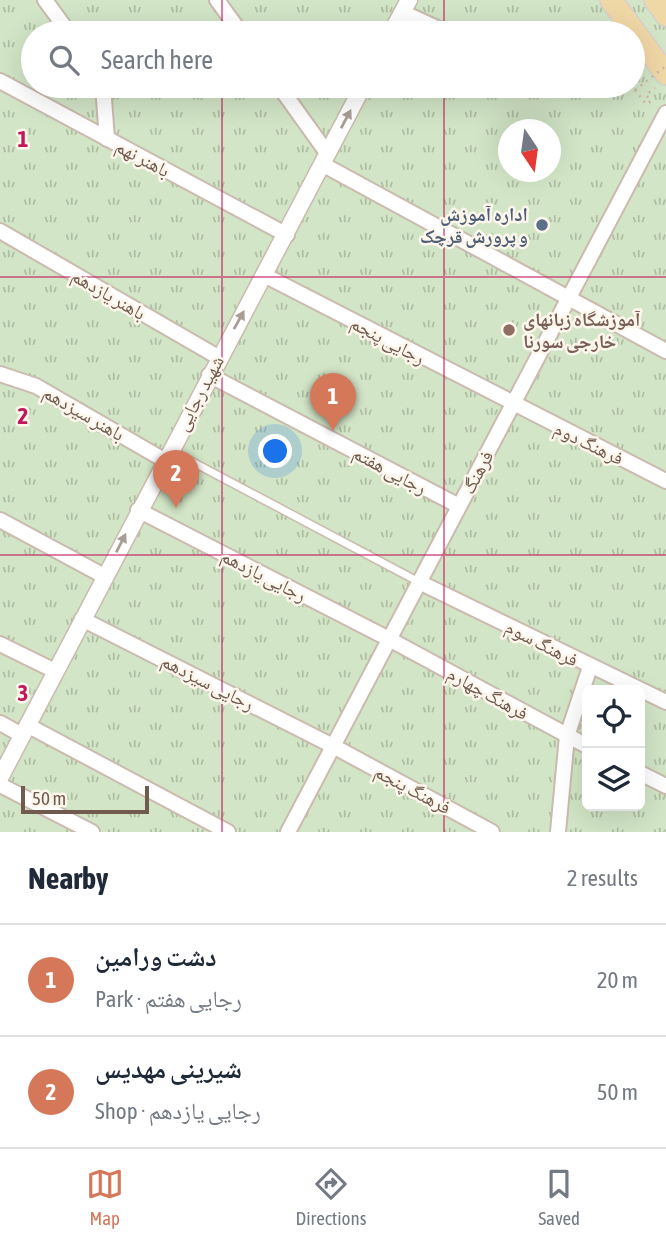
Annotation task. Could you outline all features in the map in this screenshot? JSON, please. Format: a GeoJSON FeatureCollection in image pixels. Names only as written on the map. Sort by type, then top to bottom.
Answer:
{"type":"FeatureCollection","features":[{"type":"Feature","properties":{"kind":"main road"},"geometry":{"type":"LineString","coordinates":[[611,0],[627,21]]}},
{"type":"Feature","properties":{"kind":"main road"},"geometry":{"type":"LineString","coordinates":[[655,0],[666,15]]}},
{"type":"Feature","properties":{"kind":"main road"},"geometry":{"type":"LineString","coordinates":[[645,46],[666,74]]}},
{"type":"Feature","properties":{"kind":"street"},"geometry":{"type":"LineString","coordinates":[[46,0],[61,21]]}},
{"type":"Feature","properties":{"kind":"street"},"geometry":{"type":"LineString","coordinates":[[216,0],[232,21]]}},
{"type":"Feature","properties":{"kind":"street"},"geometry":{"type":"LineString","coordinates":[[405,6],[429,21]]}},
{"type":"Feature","properties":{"kind":"street","name":"باهنر نهم"},"geometry":{"type":"LineString","coordinates":[[0,82],[21,93]]}},
{"type":"Feature","properties":{"kind":"street","name":"باهنر نهم"},"geometry":{"type":"LineString","coordinates":[[30,98],[287,235]]}},
{"type":"Feature","properties":{"kind":"street"},"geometry":{"type":"LineString","coordinates":[[104,98],[107,139]]}},
{"type":"Feature","properties":{"kind":"street"},"geometry":{"type":"LineString","coordinates":[[287,98],[325,159],[568,299],[666,351]]}},
{"type":"Feature","properties":{"kind":"street","name":"شهید رجایی"},"geometry":{"type":"LineString","coordinates":[[0,778],[167,454],[287,235],[357,98]]}},
{"type":"Feature","properties":{"kind":"street","name":"فرهنگ"},"geometry":{"type":"LineString","coordinates":[[288,832],[666,113]]}},
{"type":"Feature","properties":{"kind":"street","name":"باهنر یازدهم"},"geometry":{"type":"LineString","coordinates":[[0,231],[218,357]]}},
{"type":"Feature","properties":{"kind":"street","name":"رجایی پنجم"},"geometry":{"type":"LineString","coordinates":[[264,275],[513,405]]}},
{"type":"Feature","properties":{"kind":"street","name":"باهنر سیزدهم"},"geometry":{"type":"LineString","coordinates":[[0,374],[36,386],[167,454]]}},
{"type":"Feature","properties":{"kind":"street","name":"رجایی هفتم"},"geometry":{"type":"LineString","coordinates":[[209,375],[460,506]]}},
{"type":"Feature","properties":{"kind":"street","name":"فرهنگ دوم"},"geometry":{"type":"LineString","coordinates":[[513,405],[666,481]]}},
{"type":"Feature","properties":{"kind":"street","name":"رجایی یازدهم"},"geometry":{"type":"LineString","coordinates":[[138,510],[389,639]]}},
{"type":"Feature","properties":{"kind":"street"},"geometry":{"type":"LineString","coordinates":[[0,520],[104,576]]}},
{"type":"Feature","properties":{"kind":"street","name":"فرهنگ سوم"},"geometry":{"type":"LineString","coordinates":[[419,582],[666,702]]}},
{"type":"Feature","properties":{"kind":"street","name":"رجایی سیزدهم"},"geometry":{"type":"LineString","coordinates":[[82,619],[333,746]]}},
{"type":"Feature","properties":{"kind":"street","name":"فرهنگ چهارم"},"geometry":{"type":"LineString","coordinates":[[389,639],[582,744]]}},
{"type":"Feature","properties":{"kind":"street"},"geometry":{"type":"LineString","coordinates":[[0,644],[55,671]]}},
{"type":"Feature","properties":{"kind":"street"},"geometry":{"type":"LineString","coordinates":[[558,832],[567,736],[590,667]]}},
{"type":"Feature","properties":{"kind":"street"},"geometry":{"type":"LineString","coordinates":[[0,723],[25,730],[228,832]]}},
{"type":"Feature","properties":{"kind":"street","name":"فرهنگ پنجم"},"geometry":{"type":"LineString","coordinates":[[333,746],[492,832]]}},
{"type":"Feature","properties":{"kind":"street"},"geometry":{"type":"LineString","coordinates":[[645,776],[666,786]]}},
{"type":"Feature","properties":{"kind":"street"},"geometry":{"type":"LineString","coordinates":[[0,785],[92,832]]}},
{"type":"Feature","properties":{"kind":"lane"},"geometry":{"type":"LineString","coordinates":[[167,454],[419,582]]}},
{"type":"Feature","properties":{"kind":"path"},"geometry":{"type":"LineString","coordinates":[[645,82],[666,66]]}},
{"type":"Feature","properties":{"kind":"path"},"geometry":{"type":"LineString","coordinates":[[641,98],[646,104],[651,101],[646,95]]}},
{"type":"Feature","properties":{"kind":"green space"},"geometry":{"type":"Polygon","coordinates":[[[0,0],[666,0],[666,832],[0,832],[0,0]]]}},
{"type":"Feature","properties":{"kind":"place","name":"اداره آموزش و پرورش قرچک"},"geometry":{"type":"Point","coordinates":[542,225]}},
{"type":"Feature","properties":{"kind":"place","name":"آموزشگاه زبانهای خارجی سورنا"},"geometry":{"type":"Point","coordinates":[509,330]}},
{"type":"Feature","properties":{"kind":"place","name":"دشت ورامین"},"geometry":{"type":"Point","coordinates":[333,431]}},
{"type":"Feature","properties":{"kind":"place","name":"شیرینی مهدیس"},"geometry":{"type":"Point","coordinates":[176,508]}}]}
